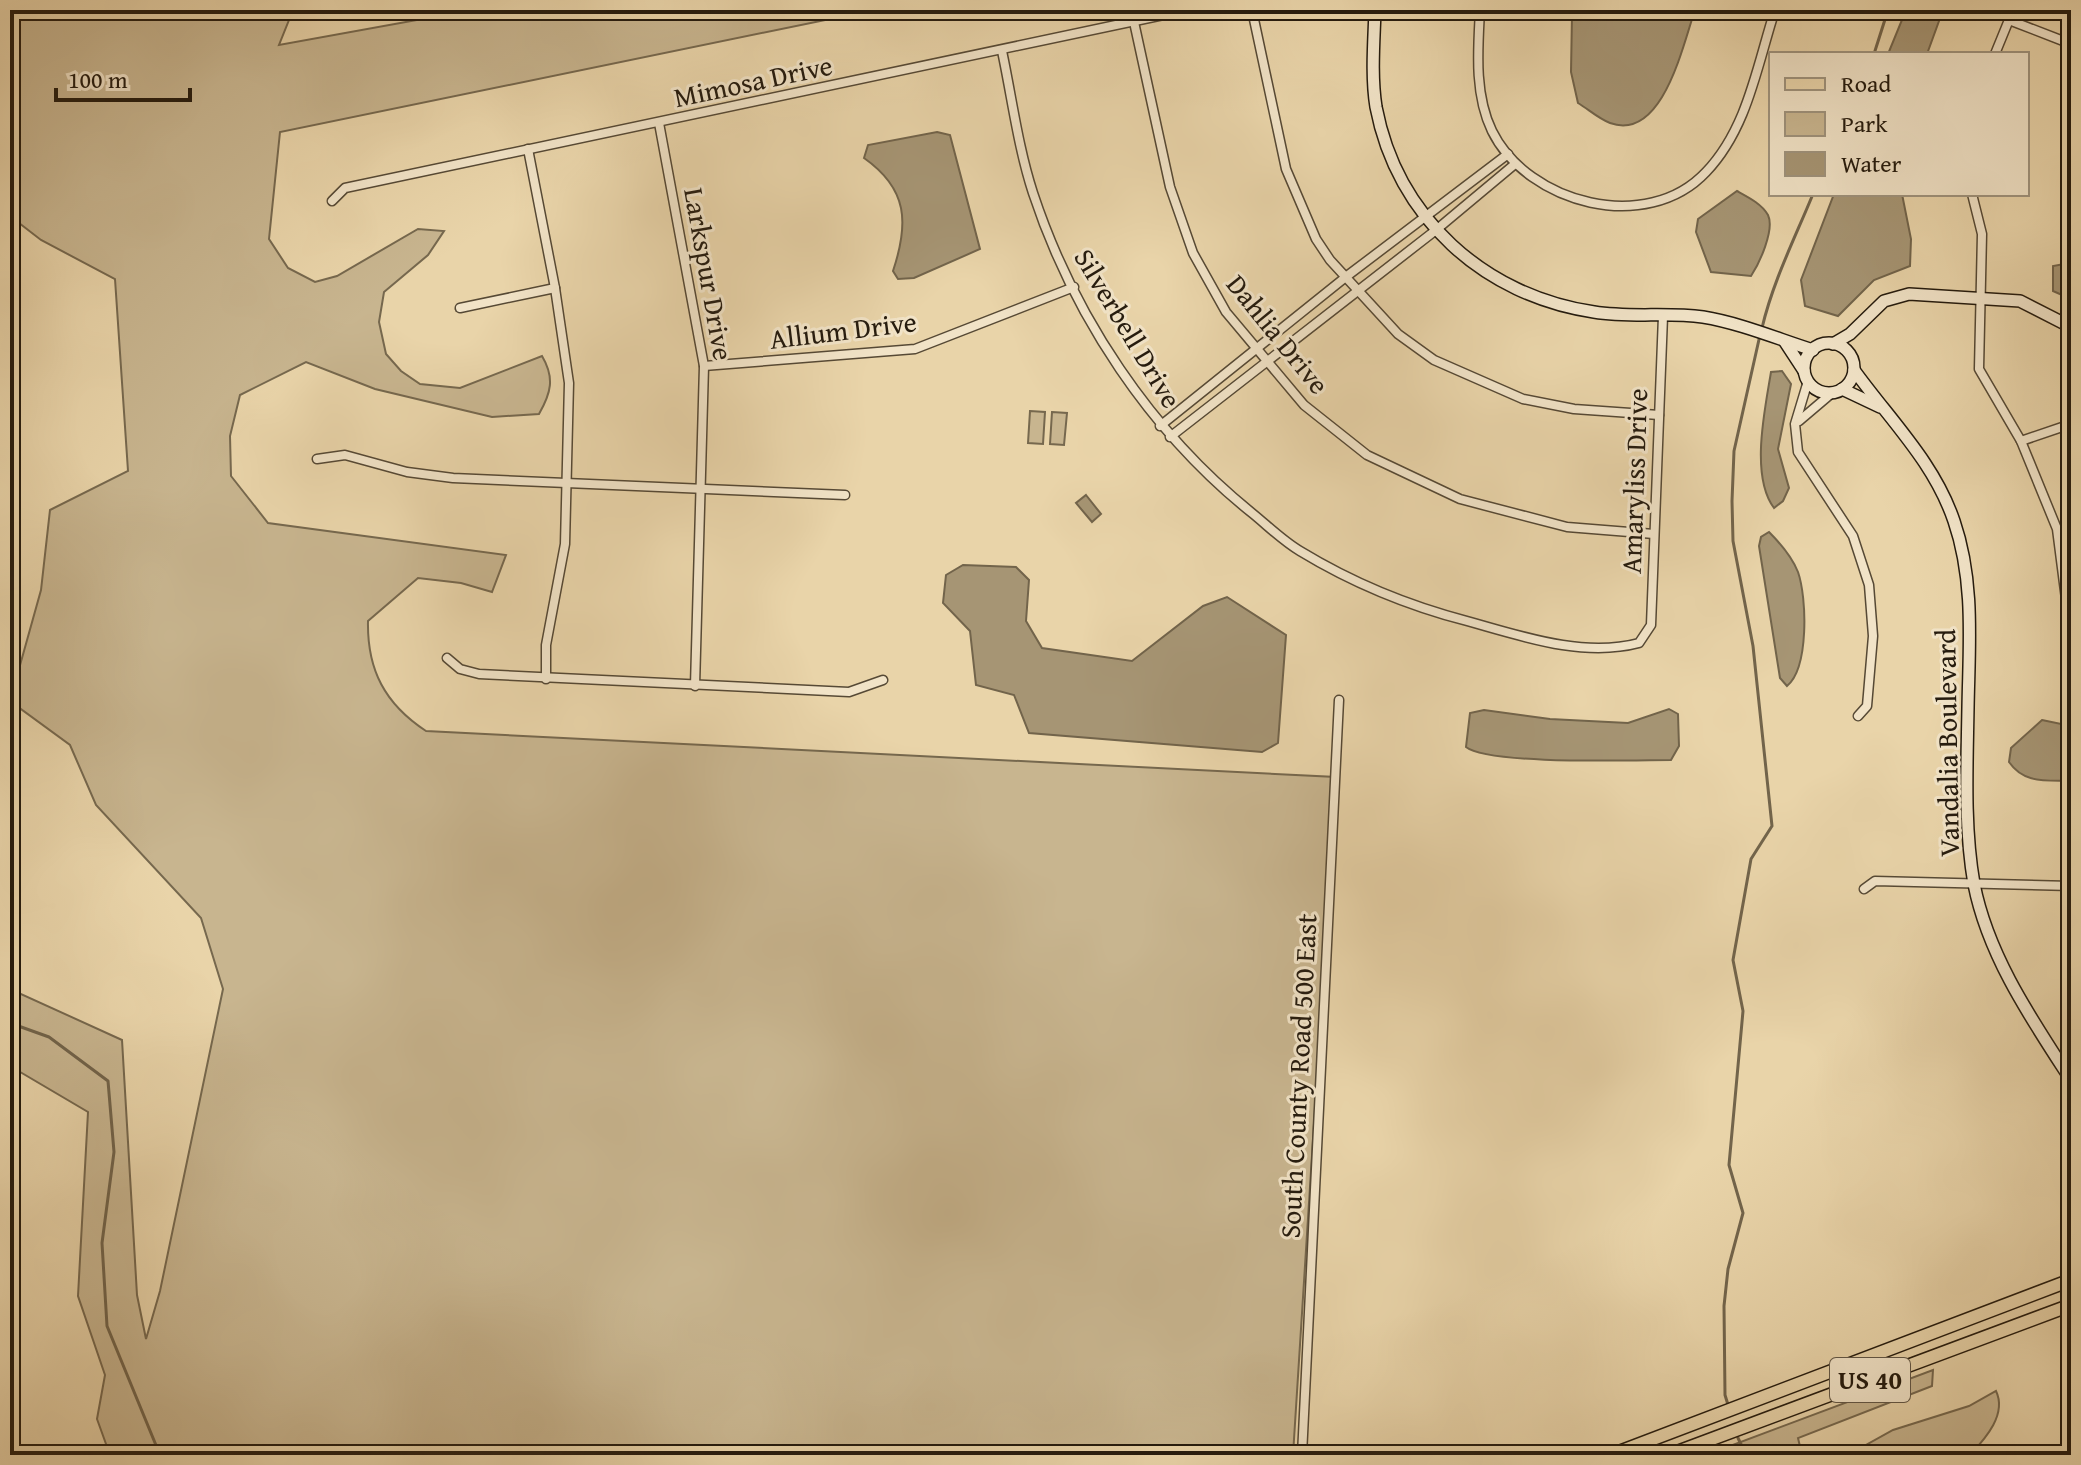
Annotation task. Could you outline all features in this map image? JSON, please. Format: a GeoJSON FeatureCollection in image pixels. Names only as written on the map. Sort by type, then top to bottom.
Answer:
{"type":"FeatureCollection","features":[{"type":"Feature","properties":{"kind":"main road","name":"US 40"},"geometry":{"type":"LineString","coordinates":[[1611,1455],[1630,1452],[1730,1410],[2071,1280]]}},
{"type":"Feature","properties":{"kind":"main road","name":"US 40"},"geometry":{"type":"LineString","coordinates":[[1669,1455],[2071,1305]]}},
{"type":"Feature","properties":{"kind":"street","name":"Mimosa Drive"},"geometry":{"type":"LineString","coordinates":[[332,201],[345,188],[1187,10]]}},
{"type":"Feature","properties":{"kind":"street"},"geometry":{"type":"LineString","coordinates":[[1252,10],[1286,169],[1316,239],[1398,334],[1434,360],[1475,381],[1523,399],[1574,409],[1659,415]]}},
{"type":"Feature","properties":{"kind":"street"},"geometry":{"type":"LineString","coordinates":[[1375,10],[1376,106],[1397,176],[1425,218],[1471,265],[1523,294],[1593,312],[1703,317],[1813,350],[1833,344],[1850,334],[1884,301],[1909,294],[2020,301],[2071,327]]}},
{"type":"Feature","properties":{"kind":"street"},"geometry":{"type":"LineString","coordinates":[[1480,10],[1479,81],[1484,108],[1491,128],[1515,164],[1553,189],[1587,202],[1630,207],[1667,198],[1704,175],[1728,146],[1747,103],[1775,10]]}},
{"type":"Feature","properties":{"kind":"street"},"geometry":{"type":"LineString","coordinates":[[1996,52],[2013,10]]}},
{"type":"Feature","properties":{"kind":"street"},"geometry":{"type":"LineString","coordinates":[[2009,20],[2071,44]]}},
{"type":"Feature","properties":{"kind":"street","name":"Dahlia Drive"},"geometry":{"type":"LineString","coordinates":[[1134,22],[1180,221],[1208,284],[1265,362],[1304,405],[1367,455],[1460,499],[1567,527],[1654,534]]}},
{"type":"Feature","properties":{"kind":"street","name":"Silverbell Drive"},"geometry":{"type":"LineString","coordinates":[[1002,51],[1026,169],[1046,229],[1074,287],[1137,395],[1160,426],[1208,478],[1298,551],[1416,608],[1546,643],[1618,648],[1639,643]]}},
{"type":"Feature","properties":{"kind":"street","name":"Larkspur Drive"},"geometry":{"type":"LineString","coordinates":[[659,123],[704,366],[695,686]]}},
{"type":"Feature","properties":{"kind":"street"},"geometry":{"type":"LineString","coordinates":[[528,149],[568,359],[565,544],[546,645],[546,679]]}},
{"type":"Feature","properties":{"kind":"street"},"geometry":{"type":"LineString","coordinates":[[1160,426],[1347,276],[1508,154]]}},
{"type":"Feature","properties":{"kind":"street"},"geometry":{"type":"LineString","coordinates":[[1170,437],[1436,230],[1515,164]]}},
{"type":"Feature","properties":{"kind":"street"},"geometry":{"type":"LineString","coordinates":[[1972,196],[1982,234],[1978,298],[1979,369],[2021,441],[2057,529],[2071,638]]}},
{"type":"Feature","properties":{"kind":"street","name":"Allium Drive"},"geometry":{"type":"LineString","coordinates":[[704,366],[915,349],[1074,287]]}},
{"type":"Feature","properties":{"kind":"street"},"geometry":{"type":"LineString","coordinates":[[460,308],[555,288]]}},
{"type":"Feature","properties":{"kind":"street","name":"Amaryliss Drive"},"geometry":{"type":"LineString","coordinates":[[1639,643],[1651,625],[1663,316]]}},
{"type":"Feature","properties":{"kind":"street"},"geometry":{"type":"LineString","coordinates":[[1795,424],[1837,391],[1854,370],[1850,355],[1863,321]]}},
{"type":"Feature","properties":{"kind":"street"},"geometry":{"type":"LineString","coordinates":[[1785,342],[1818,391],[1837,391]]}},
{"type":"Feature","properties":{"kind":"street"},"geometry":{"type":"LineString","coordinates":[[1833,344],[1850,355]]}},
{"type":"Feature","properties":{"kind":"street"},"geometry":{"type":"LineString","coordinates":[[1813,350],[1805,363],[1806,376],[1795,424],[1801,461],[1846,524],[1869,585],[1873,636],[1867,706],[1858,716]]}},
{"type":"Feature","properties":{"kind":"street","name":"Vandalia Boulevard"},"geometry":{"type":"LineString","coordinates":[[1854,370],[1880,407],[1921,454],[1943,493],[1964,559],[1970,630],[1967,807],[1974,884],[2006,974],[2071,1080]]}},
{"type":"Feature","properties":{"kind":"street","name":"Vandalia Boulevard"},"geometry":{"type":"LineString","coordinates":[[1837,391],[1880,407]]}},
{"type":"Feature","properties":{"kind":"street"},"geometry":{"type":"LineString","coordinates":[[2021,441],[2071,424]]}},
{"type":"Feature","properties":{"kind":"street"},"geometry":{"type":"LineString","coordinates":[[317,459],[345,455],[432,476],[845,495]]}},
{"type":"Feature","properties":{"kind":"street"},"geometry":{"type":"LineString","coordinates":[[2060,550],[2071,548]]}},
{"type":"Feature","properties":{"kind":"street"},"geometry":{"type":"LineString","coordinates":[[447,658],[460,669],[479,674],[546,679],[849,692],[883,680]]}},
{"type":"Feature","properties":{"kind":"street","name":"South County Road 500 East"},"geometry":{"type":"LineString","coordinates":[[1302,1455],[1339,700]]}},
{"type":"Feature","properties":{"kind":"street"},"geometry":{"type":"LineString","coordinates":[[1864,889],[1875,881],[2071,886]]}},
{"type":"Feature","properties":{"kind":"green space"},"geometry":{"type":"Polygon","coordinates":[[[10,10],[293,10],[279,45],[472,10],[874,10],[280,132],[269,239],[288,268],[315,282],[337,276],[418,229],[444,231],[428,255],[384,292],[379,322],[386,354],[401,371],[420,384],[460,388],[542,356],[549,371],[550,385],[539,414],[492,417],[375,389],[306,362],[240,395],[230,436],[231,476],[268,523],[506,555],[492,592],[461,583],[418,578],[368,621],[371,655],[381,684],[400,709],[426,731],[1336,777],[1293,1455],[110,1455],[97,1419],[105,1375],[78,1296],[88,1112],[10,1066],[10,989],[122,1040],[137,1295],[146,1339],[160,1291],[223,989],[201,918],[96,805],[70,745],[10,701],[41,590],[50,510],[128,471],[115,279],[41,240],[10,216],[10,10]]]}},
{"type":"Feature","properties":{"kind":"green space"},"geometry":{"type":"Polygon","coordinates":[[[1030,411],[1045,412],[1043,444],[1028,443],[1030,411]]]}},
{"type":"Feature","properties":{"kind":"green space"},"geometry":{"type":"Polygon","coordinates":[[[1052,412],[1067,413],[1064,445],[1050,444],[1052,412]]]}},
{"type":"Feature","properties":{"kind":"green space"},"geometry":{"type":"Polygon","coordinates":[[[1933,1370],[1932,1386],[1798,1438],[1802,1455],[1706,1455],[1933,1370]]]}},
{"type":"Feature","properties":{"kind":"green space"},"geometry":{"type":"Polygon","coordinates":[[[1996,1391],[1999,1400],[1997,1417],[1970,1455],[1848,1455],[1893,1430],[1969,1406],[1996,1391]]]}},
{"type":"Feature","properties":{"kind":"water"},"geometry":{"type":"Polygon","coordinates":[[[1576,10],[1695,10],[1668,86],[1657,105],[1644,118],[1628,125],[1610,123],[1578,103],[1571,72],[1572,15],[1576,10]]]}},
{"type":"Feature","properties":{"kind":"water"},"geometry":{"type":"Polygon","coordinates":[[[1906,10],[1943,10],[1928,52],[1889,52],[1906,10]]]}},
{"type":"Feature","properties":{"kind":"water"},"geometry":{"type":"Polygon","coordinates":[[[937,132],[950,135],[980,249],[914,278],[898,279],[893,271],[901,237],[901,208],[889,182],[864,158],[868,145],[937,132]]]}},
{"type":"Feature","properties":{"kind":"water"},"geometry":{"type":"Polygon","coordinates":[[[1737,191],[1762,207],[1770,221],[1765,247],[1751,276],[1711,272],[1696,232],[1698,219],[1737,191]]]}},
{"type":"Feature","properties":{"kind":"water"},"geometry":{"type":"Polygon","coordinates":[[[1833,196],[1902,196],[1911,239],[1910,266],[1874,280],[1838,316],[1805,306],[1801,280],[1833,196]]]}},
{"type":"Feature","properties":{"kind":"water"},"geometry":{"type":"Polygon","coordinates":[[[2064,264],[2071,267],[2071,299],[2053,291],[2053,266],[2064,264]]]}},
{"type":"Feature","properties":{"kind":"water"},"geometry":{"type":"Polygon","coordinates":[[[1782,371],[1791,384],[1778,449],[1789,488],[1783,501],[1774,508],[1763,478],[1761,442],[1771,372],[1782,371]]]}},
{"type":"Feature","properties":{"kind":"water"},"geometry":{"type":"Polygon","coordinates":[[[1086,495],[1101,514],[1092,522],[1076,503],[1086,495]]]}},
{"type":"Feature","properties":{"kind":"water"},"geometry":{"type":"Polygon","coordinates":[[[1769,532],[1795,566],[1803,598],[1803,649],[1794,677],[1787,686],[1780,678],[1759,546],[1761,537],[1769,532]]]}},
{"type":"Feature","properties":{"kind":"water"},"geometry":{"type":"Polygon","coordinates":[[[963,565],[1016,567],[1029,580],[1026,621],[1042,648],[1132,661],[1203,606],[1227,597],[1286,635],[1278,743],[1262,752],[1029,733],[1014,695],[976,685],[970,631],[943,603],[946,575],[963,565]]]}},
{"type":"Feature","properties":{"kind":"water"},"geometry":{"type":"Polygon","coordinates":[[[1669,709],[1678,714],[1679,746],[1671,760],[1531,759],[1480,753],[1466,747],[1470,713],[1484,710],[1550,719],[1628,723],[1669,709]]]}},
{"type":"Feature","properties":{"kind":"water"},"geometry":{"type":"Polygon","coordinates":[[[2042,720],[2071,726],[2071,781],[2029,777],[2009,762],[2011,748],[2042,720]]]}},
{"type":"Feature","properties":{"kind":"waterway"},"geometry":{"type":"LineString","coordinates":[[1875,52],[1888,10]]}},
{"type":"Feature","properties":{"kind":"waterway"},"geometry":{"type":"LineString","coordinates":[[1762,328],[1778,277],[1812,196]]}},
{"type":"Feature","properties":{"kind":"waterway"},"geometry":{"type":"LineString","coordinates":[[1729,1408],[1725,1395],[1724,1306],[1728,1269],[1743,1213],[1729,1165],[1743,1011],[1733,960],[1751,859],[1772,826],[1753,646],[1733,541],[1732,501],[1734,451],[1760,335]]}},
{"type":"Feature","properties":{"kind":"waterway"},"geometry":{"type":"LineString","coordinates":[[10,1023],[49,1037],[108,1081],[114,1152],[102,1243],[107,1326],[160,1455]]}},
{"type":"Feature","properties":{"kind":"waterway"},"geometry":{"type":"LineString","coordinates":[[1738,1438],[1746,1455]]}}]}
